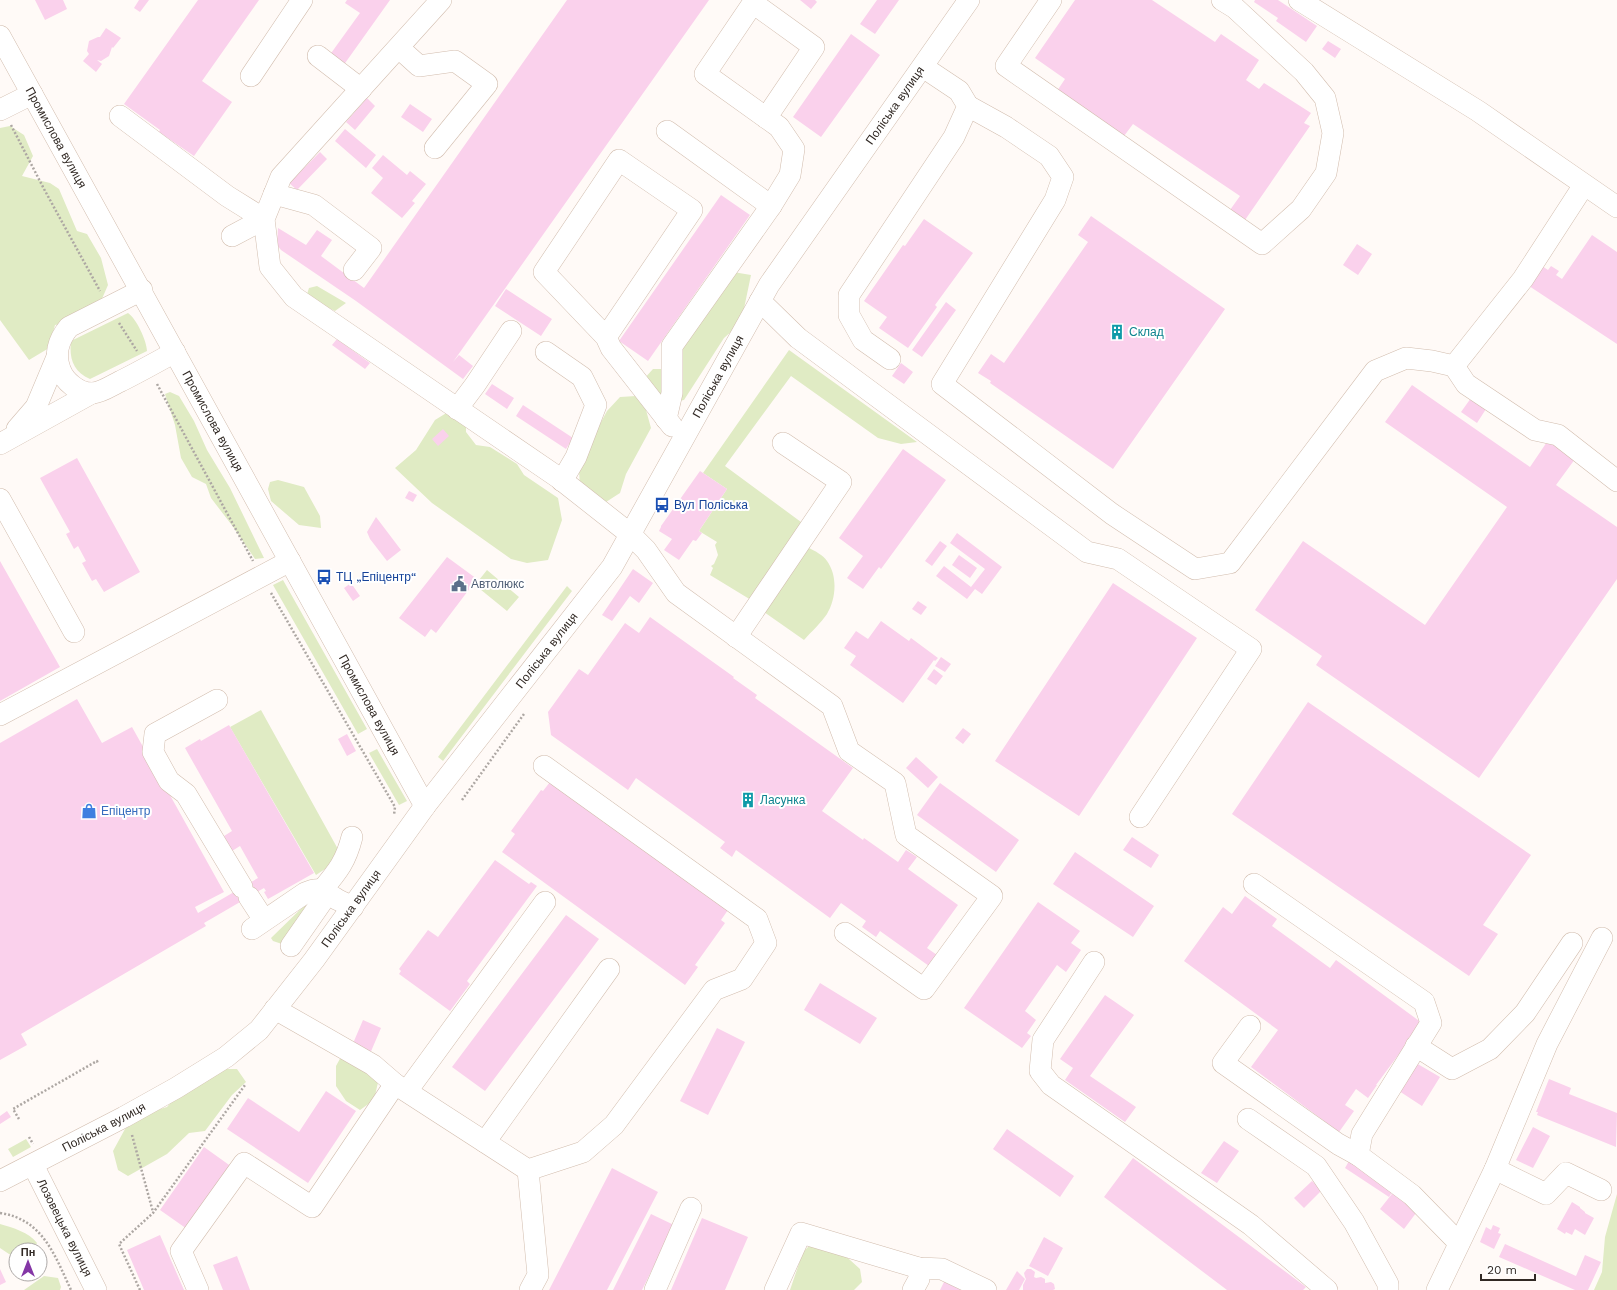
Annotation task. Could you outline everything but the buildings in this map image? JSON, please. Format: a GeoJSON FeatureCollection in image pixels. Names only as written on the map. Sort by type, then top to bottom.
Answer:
{"type":"FeatureCollection","features":[{"type":"Feature","properties":{"kind":"street"},"geometry":{"type":"LineString","coordinates":[[251,76],[302,0]]}},
{"type":"Feature","properties":{"kind":"street"},"geometry":{"type":"LineString","coordinates":[[441,0],[281,177],[264,219],[270,267],[294,297],[562,481],[630,534],[646,550],[676,593],[832,706],[849,750],[895,784],[906,835],[992,896],[924,989],[845,933]]}},
{"type":"Feature","properties":{"kind":"street","name":"Поліська вулиця"},"geometry":{"type":"LineString","coordinates":[[0,1181],[131,1113],[226,1057],[259,1030],[314,960],[425,806],[612,567],[769,285],[969,0]]}},
{"type":"Feature","properties":{"kind":"street"},"geometry":{"type":"LineString","coordinates":[[1051,0],[1006,66],[1262,244],[1301,209],[1326,173],[1333,133],[1325,98],[1304,72],[1232,3]]}},
{"type":"Feature","properties":{"kind":"street"},"geometry":{"type":"LineString","coordinates":[[1303,1],[1478,111],[1617,207]]}},
{"type":"Feature","properties":{"kind":"street"},"geometry":{"type":"LineString","coordinates":[[666,419],[672,393],[672,346],[771,206],[790,175],[794,149],[779,127],[766,118],[705,74],[753,3],[814,47],[766,118]]}},
{"type":"Feature","properties":{"kind":"street","name":"Промислова вулиця"},"geometry":{"type":"LineString","coordinates":[[0,36],[142,290],[425,806]]}},
{"type":"Feature","properties":{"kind":"street"},"geometry":{"type":"LineString","coordinates":[[399,48],[419,66],[455,61],[487,84],[435,148]]}},
{"type":"Feature","properties":{"kind":"street"},"geometry":{"type":"LineString","coordinates":[[318,56],[361,89]]}},
{"type":"Feature","properties":{"kind":"street"},"geometry":{"type":"LineString","coordinates":[[923,67],[959,91],[968,106],[1006,127],[1049,156],[1063,177],[1055,200],[942,384],[1112,514],[1195,569],[1230,563],[1375,371],[1406,358],[1432,361],[1454,366],[1466,384],[1535,430],[1558,435],[1617,481]]}},
{"type":"Feature","properties":{"kind":"street"},"geometry":{"type":"LineString","coordinates":[[1,109],[32,94]]}},
{"type":"Feature","properties":{"kind":"street"},"geometry":{"type":"LineString","coordinates":[[890,359],[863,340],[849,315],[848,295],[954,137],[968,106]]}},
{"type":"Feature","properties":{"kind":"street"},"geometry":{"type":"LineString","coordinates":[[120,116],[227,196],[264,219]]}},
{"type":"Feature","properties":{"kind":"street"},"geometry":{"type":"LineString","coordinates":[[667,131],[771,206]]}},
{"type":"Feature","properties":{"kind":"street"},"geometry":{"type":"LineString","coordinates":[[606,337],[692,210],[619,160],[544,272],[606,337],[611,348],[683,440]]}},
{"type":"Feature","properties":{"kind":"street"},"geometry":{"type":"LineString","coordinates":[[1454,366],[1468,351],[1523,279],[1584,185]]}},
{"type":"Feature","properties":{"kind":"street"},"geometry":{"type":"LineString","coordinates":[[274,194],[314,205],[371,248],[354,270]]}},
{"type":"Feature","properties":{"kind":"street"},"geometry":{"type":"LineString","coordinates":[[232,236],[264,219]]}},
{"type":"Feature","properties":{"kind":"street"},"geometry":{"type":"LineString","coordinates":[[92,393],[79,390],[69,383],[60,371],[57,357],[58,346],[63,334],[69,327],[142,290]]}},
{"type":"Feature","properties":{"kind":"street"},"geometry":{"type":"LineString","coordinates":[[760,301],[798,338],[1087,552],[1118,559],[1251,649],[1140,817]]}},
{"type":"Feature","properties":{"kind":"street"},"geometry":{"type":"LineString","coordinates":[[456,409],[475,385],[510,331]]}},
{"type":"Feature","properties":{"kind":"street"},"geometry":{"type":"LineString","coordinates":[[5,441],[92,393],[105,389],[175,352]]}},
{"type":"Feature","properties":{"kind":"street"},"geometry":{"type":"LineString","coordinates":[[546,352],[582,377],[596,405],[576,457],[562,481]]}},
{"type":"Feature","properties":{"kind":"street"},"geometry":{"type":"LineString","coordinates":[[5,441],[36,407],[57,357]]}},
{"type":"Feature","properties":{"kind":"street"},"geometry":{"type":"LineString","coordinates":[[736,637],[841,482],[784,443]]}},
{"type":"Feature","properties":{"kind":"street"},"geometry":{"type":"LineString","coordinates":[[0,499],[74,632]]}},
{"type":"Feature","properties":{"kind":"street"},"geometry":{"type":"LineString","coordinates":[[0,715],[290,561]]}},
{"type":"Feature","properties":{"kind":"street"},"geometry":{"type":"LineString","coordinates":[[217,700],[155,734],[153,752],[169,781],[186,794],[246,892],[258,925],[305,892],[313,889],[325,891],[353,907]]}},
{"type":"Feature","properties":{"kind":"street"},"geometry":{"type":"LineString","coordinates":[[528,1170],[583,1152],[614,1125],[714,990],[742,978],[766,943],[757,920],[544,766]]}},
{"type":"Feature","properties":{"kind":"street"},"geometry":{"type":"LineString","coordinates":[[291,946],[348,854],[352,837]]}},
{"type":"Feature","properties":{"kind":"street"},"geometry":{"type":"LineString","coordinates":[[1254,884],[1424,1002],[1431,1023],[1362,1134],[1358,1155]]}},
{"type":"Feature","properties":{"kind":"street"},"geometry":{"type":"LineString","coordinates":[[198,1290],[181,1251],[244,1163],[312,1207],[401,1088],[545,902]]}},
{"type":"Feature","properties":{"kind":"street"},"geometry":{"type":"LineString","coordinates":[[1437,1290],[1495,1169],[1547,1044],[1602,938]]}},
{"type":"Feature","properties":{"kind":"street"},"geometry":{"type":"LineString","coordinates":[[1416,1046],[1452,1069],[1490,1049],[1525,1013],[1572,943]]}},
{"type":"Feature","properties":{"kind":"street"},"geometry":{"type":"LineString","coordinates":[[1094,962],[1043,1040],[1040,1071],[1051,1085],[1251,1225],[1327,1290]]}},
{"type":"Feature","properties":{"kind":"street"},"geometry":{"type":"LineString","coordinates":[[485,1142],[609,969]]}},
{"type":"Feature","properties":{"kind":"street"},"geometry":{"type":"LineString","coordinates":[[275,1009],[373,1065],[401,1088],[528,1170]]}},
{"type":"Feature","properties":{"kind":"street"},"geometry":{"type":"LineString","coordinates":[[1250,1026],[1223,1063],[1338,1144],[1358,1155],[1412,1195],[1459,1243]]}},
{"type":"Feature","properties":{"kind":"street"},"geometry":{"type":"LineString","coordinates":[[1248,1119],[1316,1166],[1354,1222],[1388,1284],[1388,1290]]}},
{"type":"Feature","properties":{"kind":"street","name":"Лозовецька вулиця"},"geometry":{"type":"LineString","coordinates":[[33,1164],[96,1290]]}},
{"type":"Feature","properties":{"kind":"street"},"geometry":{"type":"LineString","coordinates":[[1495,1169],[1546,1194],[1566,1173],[1601,1190]]}},
{"type":"Feature","properties":{"kind":"street"},"geometry":{"type":"LineString","coordinates":[[528,1170],[538,1275],[530,1290]]}},
{"type":"Feature","properties":{"kind":"street"},"geometry":{"type":"LineString","coordinates":[[655,1290],[691,1208]]}},
{"type":"Feature","properties":{"kind":"street"},"geometry":{"type":"LineString","coordinates":[[775,1290],[801,1233],[919,1268],[942,1269],[986,1290]]}},
{"type":"Feature","properties":{"kind":"street"},"geometry":{"type":"LineString","coordinates":[[913,1290],[919,1279],[919,1268]]}},
{"type":"Feature","properties":{"kind":"path"},"geometry":{"type":"LineString","coordinates":[[1,109],[109,307],[147,367],[261,576],[395,807],[394,818]]}},
{"type":"Feature","properties":{"kind":"path"},"geometry":{"type":"LineString","coordinates":[[19,1119],[13,1109],[97,1061],[98,1064]]}},
{"type":"Feature","properties":{"kind":"path"},"geometry":{"type":"LineString","coordinates":[[140,1290],[120,1244],[153,1213],[245,1086]]}},
{"type":"Feature","properties":{"kind":"path"},"geometry":{"type":"LineString","coordinates":[[132,1135],[153,1213]]}},
{"type":"Feature","properties":{"kind":"path"},"geometry":{"type":"LineString","coordinates":[[0,1214],[9,1215],[23,1220],[48,1242],[71,1290]]}},
{"type":"Feature","properties":{"kind":"green space"},"geometry":{"type":"Polygon","coordinates":[[[10,126],[24,135],[33,156],[22,176],[50,183],[59,189],[77,231],[87,234],[101,258],[108,285],[101,301],[72,322],[55,325],[49,348],[29,360],[0,320],[0,128],[10,126]]]}},
{"type":"Feature","properties":{"kind":"green space"},"geometry":{"type":"Polygon","coordinates":[[[727,271],[751,275],[741,323],[724,338],[684,400],[678,401],[666,396],[655,399],[643,380],[653,369],[666,369],[727,271]]]}},
{"type":"Feature","properties":{"kind":"green space"},"geometry":{"type":"Polygon","coordinates":[[[317,286],[346,303],[335,311],[306,297],[309,288],[317,286]]]}},
{"type":"Feature","properties":{"kind":"green space"},"geometry":{"type":"Polygon","coordinates":[[[128,313],[140,330],[147,347],[147,351],[90,379],[84,376],[73,364],[71,341],[128,313]]]}},
{"type":"Feature","properties":{"kind":"green space"},"geometry":{"type":"Polygon","coordinates":[[[789,350],[917,442],[901,444],[878,438],[791,376],[725,466],[801,522],[801,527],[751,600],[710,575],[713,568],[711,566],[714,564],[718,555],[715,545],[717,542],[699,531],[727,489],[703,473],[789,350]]]}},
{"type":"Feature","properties":{"kind":"green space"},"geometry":{"type":"Polygon","coordinates":[[[170,392],[179,396],[194,421],[207,450],[230,488],[264,558],[255,559],[211,498],[206,484],[192,477],[181,458],[175,425],[165,394],[170,392]]]}},
{"type":"Feature","properties":{"kind":"green space"},"geometry":{"type":"Polygon","coordinates":[[[636,396],[646,410],[651,428],[626,474],[620,493],[606,502],[591,497],[580,487],[579,470],[591,434],[600,424],[607,411],[620,397],[636,396]]]}},
{"type":"Feature","properties":{"kind":"green space"},"geometry":{"type":"Polygon","coordinates":[[[448,412],[466,420],[466,432],[476,445],[490,447],[517,464],[524,475],[558,498],[562,520],[548,560],[527,563],[511,559],[432,503],[395,468],[416,450],[435,420],[448,412]]]}},
{"type":"Feature","properties":{"kind":"green space"},"geometry":{"type":"Polygon","coordinates":[[[278,480],[304,487],[320,516],[321,528],[299,525],[271,501],[268,489],[270,482],[278,480]]]}},
{"type":"Feature","properties":{"kind":"green space"},"geometry":{"type":"Polygon","coordinates":[[[809,548],[821,555],[831,567],[834,580],[834,595],[827,614],[804,640],[764,612],[809,548]]]}},
{"type":"Feature","properties":{"kind":"green space"},"geometry":{"type":"Polygon","coordinates":[[[487,570],[519,597],[507,611],[475,585],[487,570]]]}},
{"type":"Feature","properties":{"kind":"green space"},"geometry":{"type":"Polygon","coordinates":[[[283,580],[367,729],[358,734],[273,585],[283,580]]]}},
{"type":"Feature","properties":{"kind":"green space"},"geometry":{"type":"Polygon","coordinates":[[[567,586],[572,591],[443,761],[438,757],[567,586]]]}},
{"type":"Feature","properties":{"kind":"green space"},"geometry":{"type":"Polygon","coordinates":[[[261,710],[339,851],[331,865],[316,875],[230,727],[261,710]]]}},
{"type":"Feature","properties":{"kind":"green space"},"geometry":{"type":"Polygon","coordinates":[[[377,749],[407,801],[399,805],[369,753],[377,749]]]}},
{"type":"Feature","properties":{"kind":"green space"},"geometry":{"type":"Polygon","coordinates":[[[311,899],[282,944],[273,941],[271,938],[311,899]]]}},
{"type":"Feature","properties":{"kind":"green space"},"geometry":{"type":"Polygon","coordinates":[[[342,1055],[379,1078],[374,1100],[360,1110],[346,1101],[336,1086],[336,1066],[342,1055]]]}},
{"type":"Feature","properties":{"kind":"green space"},"geometry":{"type":"Polygon","coordinates":[[[219,1069],[237,1069],[246,1082],[232,1095],[205,1131],[189,1133],[167,1154],[128,1176],[118,1170],[113,1151],[125,1129],[146,1113],[167,1107],[178,1094],[219,1069]]]}},
{"type":"Feature","properties":{"kind":"green space"},"geometry":{"type":"Polygon","coordinates":[[[26,1139],[31,1147],[13,1157],[8,1149],[26,1139]]]}},
{"type":"Feature","properties":{"kind":"green space"},"geometry":{"type":"Polygon","coordinates":[[[1617,1194],[1617,1290],[1594,1290],[1602,1272],[1605,1237],[1617,1194]]]}},
{"type":"Feature","properties":{"kind":"green space"},"geometry":{"type":"Polygon","coordinates":[[[0,1224],[25,1233],[36,1242],[8,1242],[8,1253],[0,1248],[0,1224]]]}},
{"type":"Feature","properties":{"kind":"green space"},"geometry":{"type":"Polygon","coordinates":[[[809,1246],[839,1250],[860,1269],[862,1282],[854,1290],[790,1290],[803,1252],[809,1246]]]}},
{"type":"Feature","properties":{"kind":"green space"},"geometry":{"type":"Polygon","coordinates":[[[48,1277],[58,1278],[61,1287],[60,1290],[24,1290],[35,1282],[48,1282],[48,1277]]]}},
{"type":"Feature","properties":{"kind":"place","name":"Склад"},"geometry":{"type":"Point","coordinates":[1117,332]}},
{"type":"Feature","properties":{"kind":"place","name":"Вул Поліська"},"geometry":{"type":"Point","coordinates":[662,505]}},
{"type":"Feature","properties":{"kind":"place","name":"ТЦ „Епіцентр“"},"geometry":{"type":"Point","coordinates":[324,577]}},
{"type":"Feature","properties":{"kind":"place","name":"Автолюкс"},"geometry":{"type":"Point","coordinates":[459,584]}},
{"type":"Feature","properties":{"kind":"place","name":"Ласунка"},"geometry":{"type":"Point","coordinates":[748,800]}},
{"type":"Feature","properties":{"kind":"place","name":"Епіцентр"},"geometry":{"type":"Point","coordinates":[89,811]}}]}
